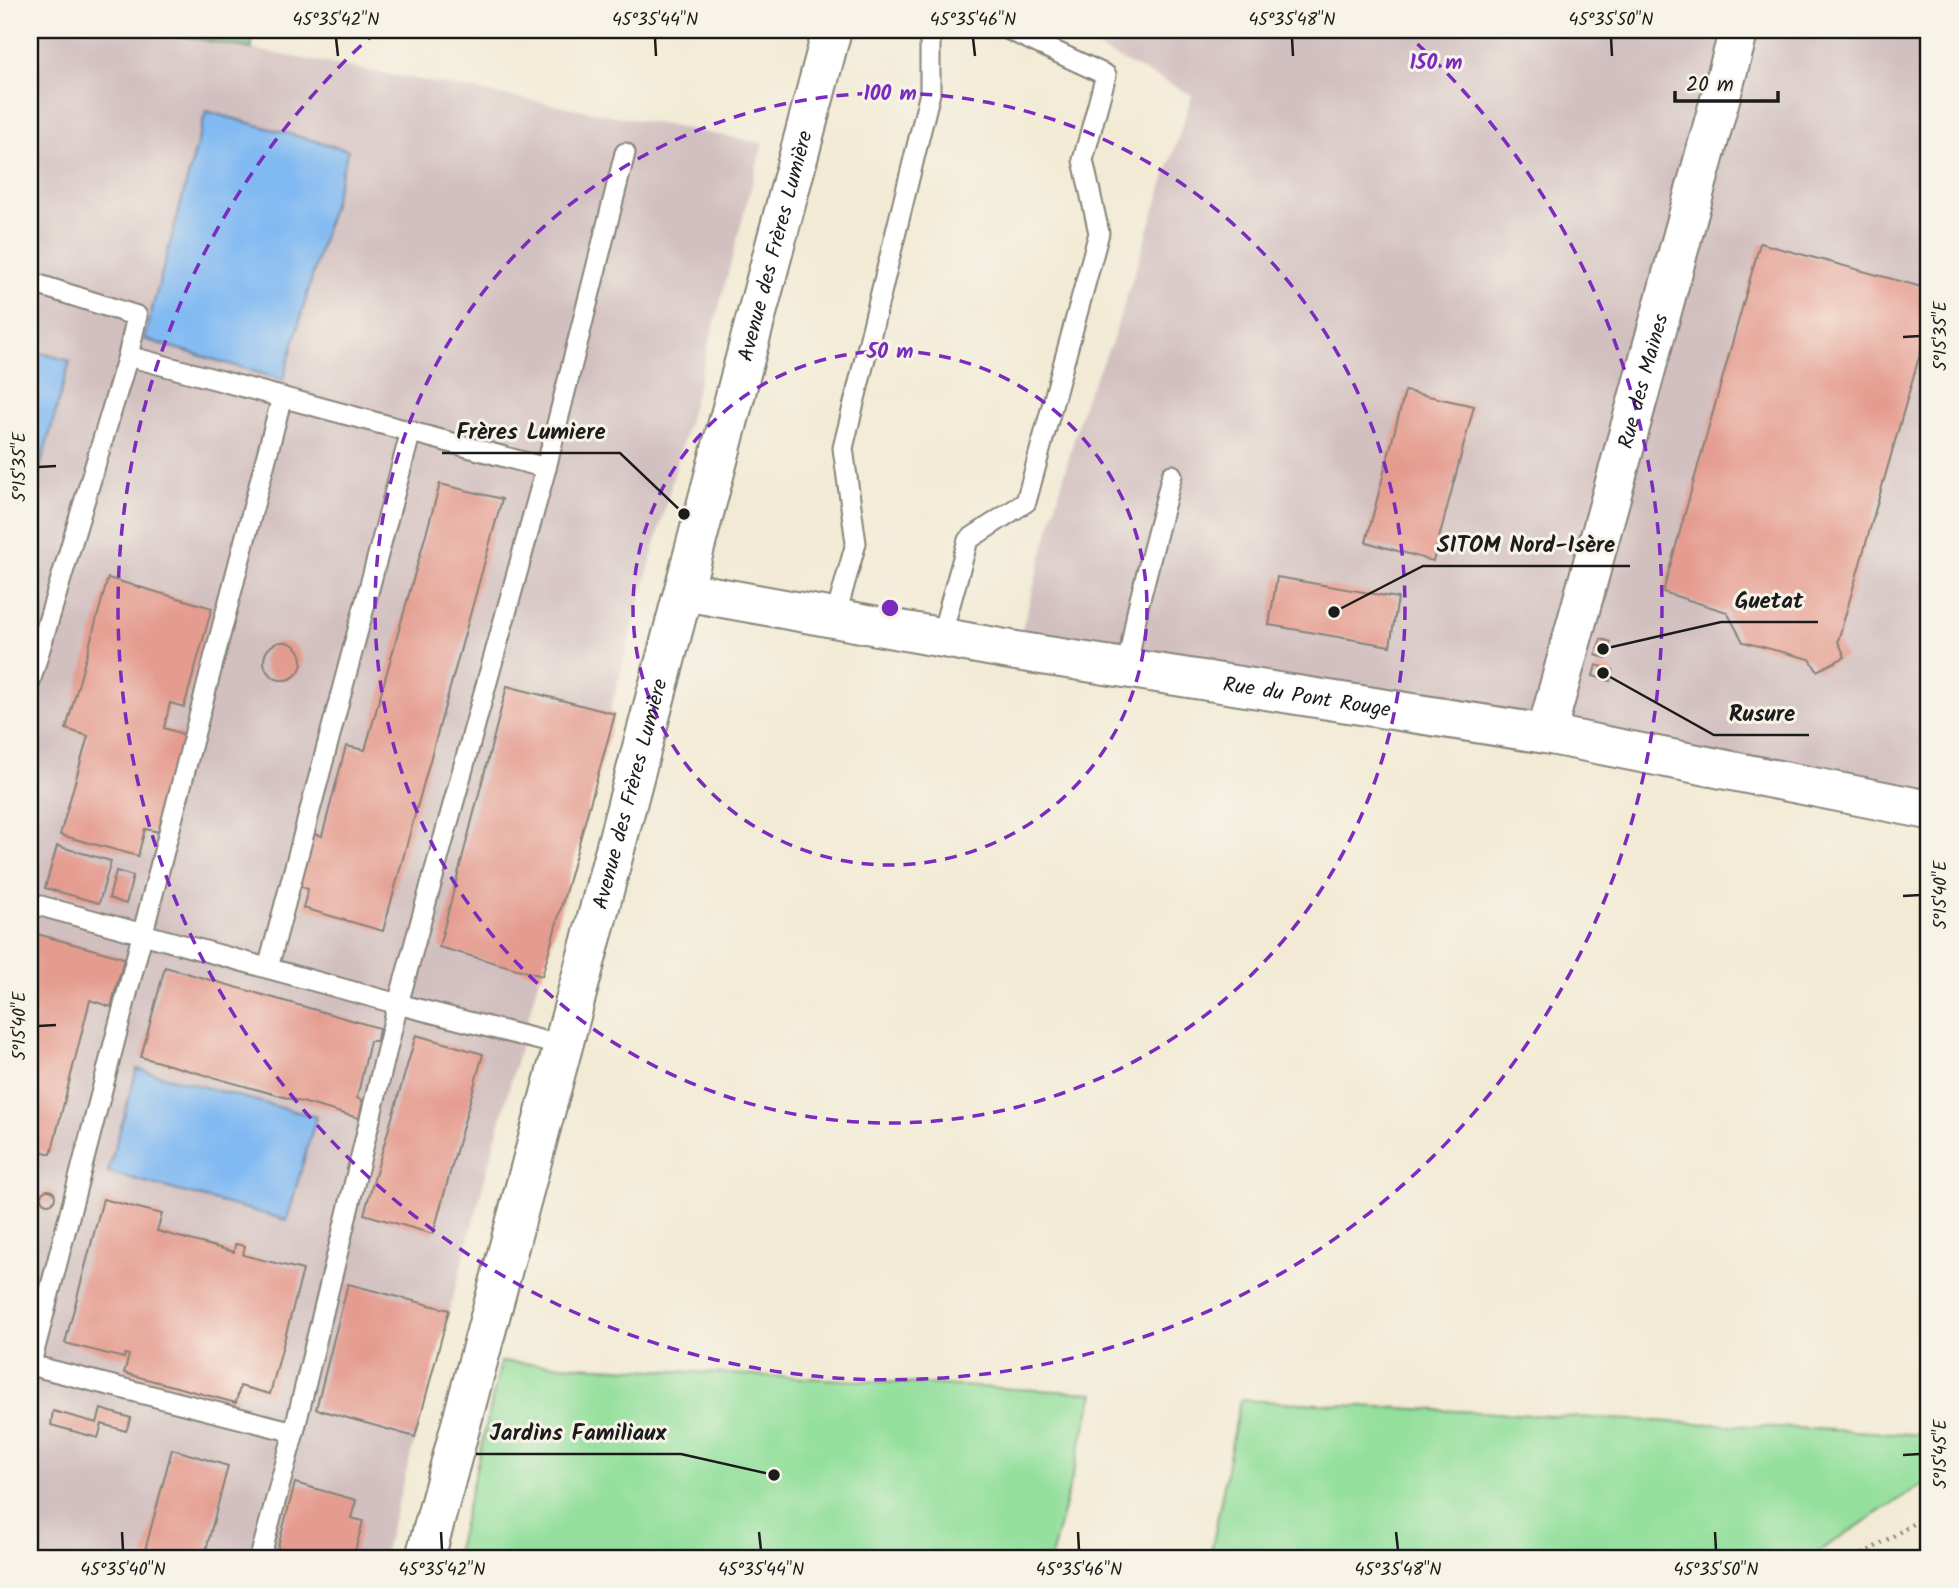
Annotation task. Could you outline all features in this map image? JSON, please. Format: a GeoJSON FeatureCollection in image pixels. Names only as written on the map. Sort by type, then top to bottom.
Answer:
{"type":"FeatureCollection","features":[{"type":"Feature","properties":{"kind":"street","name":"Avenue des Frères Lumière"},"geometry":{"type":"LineString","coordinates":[[425,1558],[832,30]]}},
{"type":"Feature","properties":{"kind":"street","name":"Rue des Maines"},"geometry":{"type":"LineString","coordinates":[[1546,734],[1739,30]]}},
{"type":"Feature","properties":{"kind":"street","name":"Rue du Pont Rouge"},"geometry":{"type":"LineString","coordinates":[[684,591],[1127,668],[1546,734],[1929,810]]}},
{"type":"Feature","properties":{"kind":"lane"},"geometry":{"type":"LineString","coordinates":[[835,618],[856,543],[843,448],[930,93],[930,30]]}},
{"type":"Feature","properties":{"kind":"lane"},"geometry":{"type":"LineString","coordinates":[[941,637],[968,540],[1026,502],[1099,233],[1083,160],[1106,75],[1009,30]]}},
{"type":"Feature","properties":{"kind":"lane"},"geometry":{"type":"LineString","coordinates":[[260,1558],[294,1432],[398,1004],[546,468],[625,153]]}},
{"type":"Feature","properties":{"kind":"lane"},"geometry":{"type":"LineString","coordinates":[[30,282],[137,316],[128,356],[30,682]]}},
{"type":"Feature","properties":{"kind":"lane"},"geometry":{"type":"LineString","coordinates":[[128,356],[546,468]]}},
{"type":"Feature","properties":{"kind":"lane"},"geometry":{"type":"LineString","coordinates":[[282,397],[30,1366],[294,1432]]}},
{"type":"Feature","properties":{"kind":"lane"},"geometry":{"type":"LineString","coordinates":[[268,968],[411,431]]}},
{"type":"Feature","properties":{"kind":"lane"},"geometry":{"type":"LineString","coordinates":[[1127,668],[1138,607],[1172,475]]}},
{"type":"Feature","properties":{"kind":"lane"},"geometry":{"type":"LineString","coordinates":[[30,903],[398,1004],[563,1046]]}},
{"type":"Feature","properties":{"kind":"path"},"geometry":{"type":"LineString","coordinates":[[1857,1558],[1929,1514]]}},
{"type":"Feature","properties":{"kind":"shaded area"},"geometry":{"type":"Polygon","coordinates":[[[30,30],[147,30],[763,143],[383,1558],[30,1558],[30,30]]]}},
{"type":"Feature","properties":{"kind":"shaded area"},"geometry":{"type":"Polygon","coordinates":[[[1061,30],[1929,30],[1929,810],[1016,651],[1085,399],[1112,342],[1192,95],[1061,30]]]}},
{"type":"Feature","properties":{"kind":"green space"},"geometry":{"type":"Polygon","coordinates":[[[147,30],[252,30],[252,49],[147,30]]]}},
{"type":"Feature","properties":{"kind":"green space"},"geometry":{"type":"Polygon","coordinates":[[[501,1362],[1094,1393],[1051,1558],[455,1558],[501,1362]]]}},
{"type":"Feature","properties":{"kind":"green space"},"geometry":{"type":"Polygon","coordinates":[[[1240,1400],[1929,1435],[1929,1480],[1808,1558],[1210,1558],[1240,1400]]]}},
{"type":"Feature","properties":{"kind":"water"},"geometry":{"type":"Polygon","coordinates":[[[206,111],[348,150],[283,380],[144,339],[206,111]]]}},
{"type":"Feature","properties":{"kind":"water"},"geometry":{"type":"Polygon","coordinates":[[[30,350],[70,361],[31,500],[30,499],[30,350]]]}},
{"type":"Feature","properties":{"kind":"water"},"geometry":{"type":"Polygon","coordinates":[[[137,1069],[316,1117],[287,1220],[108,1172],[137,1069]]]}},
{"type":"Feature","properties":{"kind":"building"},"geometry":{"type":"Polygon","coordinates":[[[1760,243],[1929,289],[1929,322],[1838,641],[1845,657],[1817,671],[1810,659],[1743,642],[1727,612],[1663,592],[1760,243]]]}},
{"type":"Feature","properties":{"kind":"building"},"geometry":{"type":"Polygon","coordinates":[[[1405,391],[1474,406],[1433,561],[1366,542],[1405,391]]]}},
{"type":"Feature","properties":{"kind":"building"},"geometry":{"type":"Polygon","coordinates":[[[440,484],[502,499],[383,931],[303,908],[308,889],[295,884],[310,833],[322,836],[346,746],[365,750],[440,484]]]}},
{"type":"Feature","properties":{"kind":"building"},"geometry":{"type":"Polygon","coordinates":[[[1277,577],[1398,598],[1390,646],[1269,625],[1277,577]]]}},
{"type":"Feature","properties":{"kind":"building"},"geometry":{"type":"Polygon","coordinates":[[[108,578],[212,608],[184,707],[170,703],[164,728],[186,735],[160,832],[145,829],[138,856],[60,835],[88,736],[66,729],[108,578]]]}},
{"type":"Feature","properties":{"kind":"building"},"geometry":{"type":"Polygon","coordinates":[[[1601,639],[1611,642],[1606,658],[1595,655],[1601,639]]]}},
{"type":"Feature","properties":{"kind":"building"},"geometry":{"type":"Polygon","coordinates":[[[283,642],[297,647],[302,661],[297,675],[283,680],[269,675],[264,661],[269,647],[283,642]]]}},
{"type":"Feature","properties":{"kind":"building"},"geometry":{"type":"Polygon","coordinates":[[[1596,665],[1613,670],[1610,681],[1593,676],[1596,665]]]}},
{"type":"Feature","properties":{"kind":"building"},"geometry":{"type":"Polygon","coordinates":[[[507,686],[615,714],[542,976],[439,947],[507,686]]]}},
{"type":"Feature","properties":{"kind":"building"},"geometry":{"type":"Polygon","coordinates":[[[57,846],[111,861],[99,903],[45,888],[57,846]]]}},
{"type":"Feature","properties":{"kind":"building"},"geometry":{"type":"Polygon","coordinates":[[[116,871],[133,876],[126,904],[109,898],[116,871]]]}},
{"type":"Feature","properties":{"kind":"building"},"geometry":{"type":"Polygon","coordinates":[[[30,932],[124,958],[111,1007],[90,1000],[51,1154],[30,1148],[30,932]]]}},
{"type":"Feature","properties":{"kind":"building"},"geometry":{"type":"Polygon","coordinates":[[[165,967],[379,1028],[377,1041],[370,1041],[357,1098],[363,1101],[359,1118],[141,1057],[165,967]]]}},
{"type":"Feature","properties":{"kind":"building"},"geometry":{"type":"Polygon","coordinates":[[[416,1035],[483,1054],[433,1234],[364,1214],[416,1035]]]}},
{"type":"Feature","properties":{"kind":"building"},"geometry":{"type":"Polygon","coordinates":[[[48,1190],[53,1192],[53,1202],[48,1204],[43,1202],[41,1197],[43,1192],[48,1190]]]}},
{"type":"Feature","properties":{"kind":"building"},"geometry":{"type":"Polygon","coordinates":[[[103,1199],[162,1214],[157,1231],[234,1252],[235,1244],[245,1246],[243,1255],[303,1270],[270,1394],[240,1386],[236,1403],[124,1373],[129,1355],[125,1354],[124,1358],[65,1343],[103,1199]]]}},
{"type":"Feature","properties":{"kind":"building"},"geometry":{"type":"Polygon","coordinates":[[[348,1284],[449,1310],[415,1437],[316,1409],[348,1284]]]}},
{"type":"Feature","properties":{"kind":"building"},"geometry":{"type":"Polygon","coordinates":[[[101,1409],[131,1418],[126,1431],[102,1424],[98,1438],[51,1425],[53,1411],[97,1423],[101,1409]]]}},
{"type":"Feature","properties":{"kind":"building"},"geometry":{"type":"Polygon","coordinates":[[[172,1449],[228,1466],[204,1558],[143,1558],[172,1449]]]}},
{"type":"Feature","properties":{"kind":"building"},"geometry":{"type":"Polygon","coordinates":[[[295,1483],[356,1500],[351,1518],[363,1521],[354,1555],[342,1552],[340,1558],[275,1558],[295,1483]]]}},
{"type":"Feature","properties":{"kind":"place","name":"Frères Lumiere"},"geometry":{"type":"Point","coordinates":[684,514]}},
{"type":"Feature","properties":{"kind":"place","name":"SITOM Nord-Isère"},"geometry":{"type":"Point","coordinates":[1334,612]}},
{"type":"Feature","properties":{"kind":"place","name":"Guetat"},"geometry":{"type":"Point","coordinates":[1603,649]}},
{"type":"Feature","properties":{"kind":"place","name":"Rusure"},"geometry":{"type":"Point","coordinates":[1603,673]}},
{"type":"Feature","properties":{"kind":"place","name":"Jardins Familiaux"},"geometry":{"type":"Point","coordinates":[774,1475]}}]}
